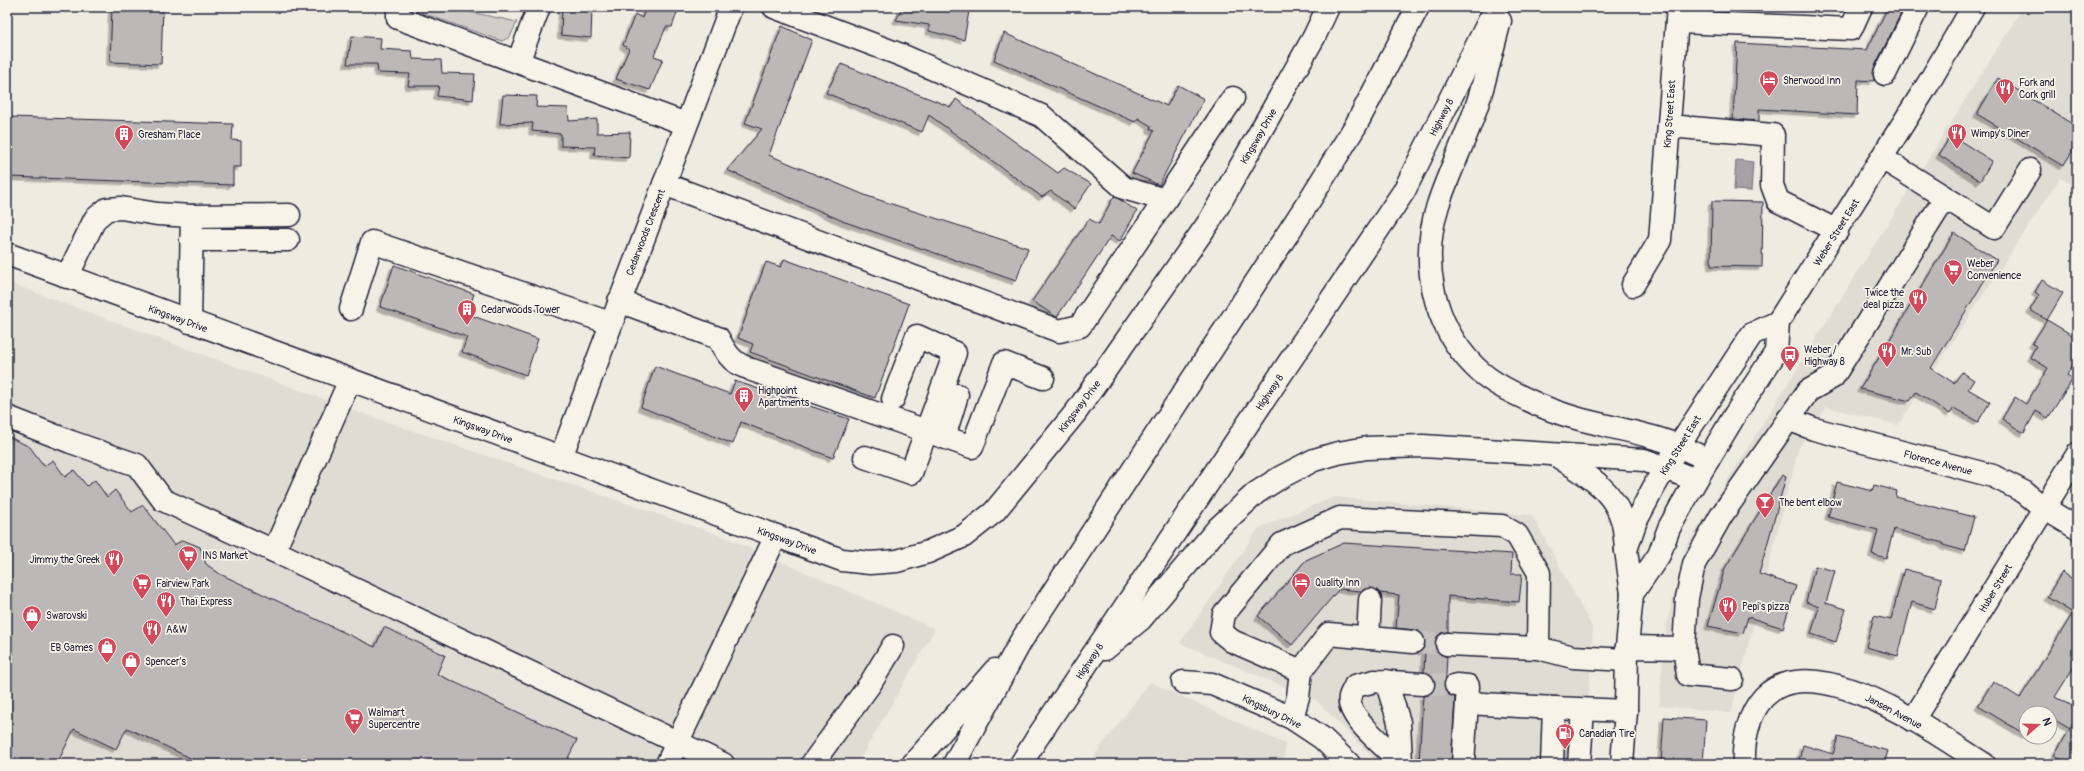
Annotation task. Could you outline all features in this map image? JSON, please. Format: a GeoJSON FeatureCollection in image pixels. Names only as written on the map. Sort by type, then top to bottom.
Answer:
{"type":"FeatureCollection","features":[{"type":"Feature","properties":{"kind":"main road"},"geometry":{"type":"LineString","coordinates":[[398,7],[398,18],[686,124]]}},
{"type":"Feature","properties":{"kind":"main road"},"geometry":{"type":"LineString","coordinates":[[518,62],[539,7]]}},
{"type":"Feature","properties":{"kind":"main road","name":"Cedarwoods Crescent"},"geometry":{"type":"LineString","coordinates":[[560,457],[731,7]]}},
{"type":"Feature","properties":{"kind":"main road"},"geometry":{"type":"LineString","coordinates":[[774,7],[901,55],[1042,116],[1124,188],[1165,200]]}},
{"type":"Feature","properties":{"kind":"main road","name":"Kingsway Drive"},"geometry":{"type":"LineString","coordinates":[[7,254],[842,560],[870,562],[897,561],[928,552],[964,536],[994,512],[1076,412],[1209,222],[1314,37],[1328,7]]}},
{"type":"Feature","properties":{"kind":"main road"},"geometry":{"type":"LineString","coordinates":[[954,764],[1021,641],[1309,202],[1356,125],[1418,7]]}},
{"type":"Feature","properties":{"kind":"main road","name":"Highway 8"},"geometry":{"type":"LineString","coordinates":[[1021,764],[1404,191],[1496,7]]}},
{"type":"Feature","properties":{"kind":"main road"},"geometry":{"type":"LineString","coordinates":[[1504,7],[1477,106],[1438,205],[1431,234],[1429,258],[1431,286],[1439,313],[1458,348],[1475,367],[1502,387],[1540,406],[1598,424],[1679,445],[1708,460]]}},
{"type":"Feature","properties":{"kind":"main road"},"geometry":{"type":"LineString","coordinates":[[1677,14],[1851,29],[1861,7]]}},
{"type":"Feature","properties":{"kind":"main road"},"geometry":{"type":"LineString","coordinates":[[1885,74],[1918,7]]}},
{"type":"Feature","properties":{"kind":"main road","name":"Weber Street East"},"geometry":{"type":"LineString","coordinates":[[1708,460],[1776,352],[1778,322],[1882,158],[1973,7]]}},
{"type":"Feature","properties":{"kind":"main road","name":"King Street East"},"geometry":{"type":"LineString","coordinates":[[1633,285],[1660,240],[1677,14]]}},
{"type":"Feature","properties":{"kind":"main road"},"geometry":{"type":"LineString","coordinates":[[664,184],[1059,331],[1080,326],[1232,98]]}},
{"type":"Feature","properties":{"kind":"main road"},"geometry":{"type":"LineString","coordinates":[[1669,126],[1772,135],[1772,185],[1778,200],[1836,232]]}},
{"type":"Feature","properties":{"kind":"main road"},"geometry":{"type":"LineString","coordinates":[[1882,158],[1994,228],[2030,170]]}},
{"type":"Feature","properties":{"kind":"main road"},"geometry":{"type":"LineString","coordinates":[[1732,679],[1688,675],[1684,648],[1687,598],[1694,564],[1721,516],[1808,391],[1833,376],[1945,198]]}},
{"type":"Feature","properties":{"kind":"main road"},"geometry":{"type":"LineString","coordinates":[[67,277],[95,219],[107,209],[121,208],[157,214],[192,216],[289,215]]}},
{"type":"Feature","properties":{"kind":"main road"},"geometry":{"type":"LineString","coordinates":[[190,322],[192,216]]}},
{"type":"Feature","properties":{"kind":"main road"},"geometry":{"type":"LineString","coordinates":[[191,240],[288,240]]}},
{"type":"Feature","properties":{"kind":"main road"},"geometry":{"type":"LineString","coordinates":[[351,310],[372,242],[610,323]]}},
{"type":"Feature","properties":{"kind":"main road"},"geometry":{"type":"LineString","coordinates":[[619,301],[718,338],[727,355],[737,364],[749,369],[972,447],[1004,363],[1043,378]]}},
{"type":"Feature","properties":{"kind":"main road","name":"King Street East"},"geometry":{"type":"LineString","coordinates":[[1622,764],[1626,711],[1626,654],[1632,594],[1626,550],[1641,511],[1665,468],[1752,334],[1778,322]]}},
{"type":"Feature","properties":{"kind":"main road"},"geometry":{"type":"LineString","coordinates":[[893,399],[917,336],[955,353],[935,434]]}},
{"type":"Feature","properties":{"kind":"main road"},"geometry":{"type":"LineString","coordinates":[[274,551],[350,380]]}},
{"type":"Feature","properties":{"kind":"main road"},"geometry":{"type":"LineString","coordinates":[[865,457],[911,473],[957,395]]}},
{"type":"Feature","properties":{"kind":"main road"},"geometry":{"type":"LineString","coordinates":[[7,417],[137,465],[163,500],[274,551],[723,764]]}},
{"type":"Feature","properties":{"kind":"main road","name":"Florence Avenue"},"geometry":{"type":"LineString","coordinates":[[1788,419],[1814,429],[1993,476],[2024,492],[2044,508],[2077,528]]}},
{"type":"Feature","properties":{"kind":"main road"},"geometry":{"type":"LineString","coordinates":[[1087,664],[1141,619],[1218,528],[1256,493],[1281,477],[1314,460],[1338,453],[1389,446],[1423,446],[1644,460],[1696,480]]}},
{"type":"Feature","properties":{"kind":"main road"},"geometry":{"type":"LineString","coordinates":[[1556,455],[1595,481],[1612,500],[1622,519],[1626,550]]}},
{"type":"Feature","properties":{"kind":"main road","name":"Huber Street"},"geometry":{"type":"LineString","coordinates":[[1913,720],[2077,455]]}},
{"type":"Feature","properties":{"kind":"main road","name":"King Street East"},"geometry":{"type":"LineString","coordinates":[[1632,594],[1659,555],[1669,528],[1708,460]]}},
{"type":"Feature","properties":{"kind":"main road"},"geometry":{"type":"LineString","coordinates":[[1302,671],[1232,641],[1221,632],[1224,614],[1282,544],[1340,518],[1502,526],[1517,535],[1539,573],[1538,648]]}},
{"type":"Feature","properties":{"kind":"main road"},"geometry":{"type":"LineString","coordinates":[[667,764],[776,536]]}},
{"type":"Feature","properties":{"kind":"main road"},"geometry":{"type":"LineString","coordinates":[[1368,638],[1370,600]]}},
{"type":"Feature","properties":{"kind":"main road"},"geometry":{"type":"LineString","coordinates":[[1292,718],[1298,697],[1302,671],[1329,634],[1413,642]]}},
{"type":"Feature","properties":{"kind":"main road"},"geometry":{"type":"LineString","coordinates":[[913,764],[1021,641]]}},
{"type":"Feature","properties":{"kind":"main road"},"geometry":{"type":"LineString","coordinates":[[1447,644],[1538,648],[1573,657],[1626,654],[1684,648]]}},
{"type":"Feature","properties":{"kind":"main road"},"geometry":{"type":"LineString","coordinates":[[812,764],[870,684],[892,646]]}},
{"type":"Feature","properties":{"kind":"main road","name":"Jansen Avenue"},"geometry":{"type":"LineString","coordinates":[[1744,764],[1744,750],[1748,726],[1756,705],[1770,690],[1783,683],[1803,679],[1826,682],[1875,699],[1913,720],[1984,764]]}},
{"type":"Feature","properties":{"kind":"main road"},"geometry":{"type":"LineString","coordinates":[[1401,763],[1375,738],[1352,711],[1350,698],[1355,686],[1374,681],[1423,684]]}},
{"type":"Feature","properties":{"kind":"main road"},"geometry":{"type":"LineString","coordinates":[[1386,681],[1399,722],[1401,763]]}},
{"type":"Feature","properties":{"kind":"main road","name":"Kingsbury Drive"},"geometry":{"type":"LineString","coordinates":[[1183,682],[1212,684],[1292,718],[1322,738],[1349,764]]}},
{"type":"Feature","properties":{"kind":"main road"},"geometry":{"type":"LineString","coordinates":[[1463,764],[1464,692],[1554,708],[1626,711]]}},
{"type":"Feature","properties":{"kind":"main road"},"geometry":{"type":"LineString","coordinates":[[1554,708],[1565,759]]}},
{"type":"Feature","properties":{"kind":"main road"},"geometry":{"type":"LineString","coordinates":[[1565,759],[1583,710]]}},
{"type":"Feature","properties":{"kind":"shaded area"},"geometry":{"type":"Polygon","coordinates":[[[420,7],[470,7],[470,12],[517,22],[510,37],[502,41],[422,13],[420,7]]]}},
{"type":"Feature","properties":{"kind":"shaded area"},"geometry":{"type":"Polygon","coordinates":[[[2023,7],[2077,7],[2077,187],[2060,178],[1898,425],[1827,407],[1799,447],[1731,713],[1659,706],[1666,626],[1686,547],[2023,7]]]}},
{"type":"Feature","properties":{"kind":"shaded area"},"geometry":{"type":"Polygon","coordinates":[[[1736,160],[1753,162],[1751,191],[1734,190],[1736,160]]]}},
{"type":"Feature","properties":{"kind":"shaded area"},"geometry":{"type":"Polygon","coordinates":[[[7,282],[361,413],[722,536],[935,629],[857,764],[7,764],[7,282]]]}},
{"type":"Feature","properties":{"kind":"shaded area"},"geometry":{"type":"Polygon","coordinates":[[[1334,497],[1532,515],[1593,629],[1584,764],[1379,764],[1316,700],[1180,643],[1259,528],[1334,497]]]}},
{"type":"Feature","properties":{"kind":"shaded area"},"geometry":{"type":"Polygon","coordinates":[[[1150,682],[1285,744],[1284,764],[1088,764],[1150,682]]]}},
{"type":"Feature","properties":{"kind":"building"},"geometry":{"type":"Polygon","coordinates":[[[112,7],[163,7],[161,64],[110,62],[112,7]]]}},
{"type":"Feature","properties":{"kind":"building"},"geometry":{"type":"Polygon","coordinates":[[[562,7],[592,7],[591,38],[561,35],[562,7]]]}},
{"type":"Feature","properties":{"kind":"building"},"geometry":{"type":"Polygon","coordinates":[[[646,7],[679,7],[672,27],[666,27],[654,56],[663,59],[650,90],[616,79],[629,49],[623,45],[635,14],[642,18],[646,7]]]}},
{"type":"Feature","properties":{"kind":"building"},"geometry":{"type":"Polygon","coordinates":[[[903,7],[942,7],[969,11],[964,40],[929,31],[929,25],[896,20],[903,7]]]}},
{"type":"Feature","properties":{"kind":"building"},"geometry":{"type":"Polygon","coordinates":[[[1888,7],[1904,7],[1874,68],[1874,81],[1858,80],[1857,115],[1759,109],[1759,121],[1733,119],[1737,43],[1867,50],[1888,7]]]}},
{"type":"Feature","properties":{"kind":"building"},"geometry":{"type":"Polygon","coordinates":[[[782,26],[812,40],[769,155],[867,196],[1028,248],[1016,281],[845,222],[727,170],[762,129],[745,123],[782,26]]]}},
{"type":"Feature","properties":{"kind":"building"},"geometry":{"type":"Polygon","coordinates":[[[1004,33],[1167,106],[1178,85],[1204,99],[1159,185],[1132,173],[1154,131],[1150,129],[1151,126],[1138,118],[1135,122],[994,60],[1004,33]]]}},
{"type":"Feature","properties":{"kind":"building"},"geometry":{"type":"Polygon","coordinates":[[[352,36],[381,38],[380,49],[412,51],[413,59],[441,60],[442,73],[475,74],[473,100],[437,96],[439,86],[408,86],[410,74],[378,73],[377,64],[347,64],[352,36]]]}},
{"type":"Feature","properties":{"kind":"building"},"geometry":{"type":"Polygon","coordinates":[[[841,64],[951,107],[956,99],[1058,173],[1064,168],[1091,184],[1074,209],[1051,191],[1042,197],[929,115],[922,132],[826,93],[841,64]]]}},
{"type":"Feature","properties":{"kind":"building"},"geometry":{"type":"Polygon","coordinates":[[[1998,78],[2077,127],[2077,144],[2063,166],[1977,114],[1998,78]]]}},
{"type":"Feature","properties":{"kind":"building"},"geometry":{"type":"Polygon","coordinates":[[[503,95],[537,96],[536,107],[568,108],[569,121],[597,119],[597,133],[630,132],[629,158],[594,155],[595,147],[561,146],[561,134],[532,131],[533,123],[500,124],[503,95]]]}},
{"type":"Feature","properties":{"kind":"building","name":"Gresham Place"},"geometry":{"type":"Polygon","coordinates":[[[11,117],[233,124],[232,140],[241,141],[241,167],[233,167],[233,185],[9,177],[10,162],[7,162],[7,133],[11,134],[11,117]]]}},
{"type":"Feature","properties":{"kind":"building"},"geometry":{"type":"Polygon","coordinates":[[[1951,135],[1992,161],[1980,181],[1939,155],[1951,135]]]}},
{"type":"Feature","properties":{"kind":"building"},"geometry":{"type":"Polygon","coordinates":[[[1114,196],[1137,211],[1120,241],[1111,236],[1057,317],[1032,301],[1089,219],[1099,224],[1114,196]]]}},
{"type":"Feature","properties":{"kind":"building"},"geometry":{"type":"Polygon","coordinates":[[[1712,201],[1763,202],[1762,267],[1711,266],[1712,201]]]}},
{"type":"Feature","properties":{"kind":"building"},"geometry":{"type":"Polygon","coordinates":[[[1954,233],[1997,260],[1931,368],[1954,383],[1962,372],[1974,380],[1968,389],[1990,402],[1978,422],[1954,408],[1950,414],[1916,392],[1910,401],[1860,389],[1954,233]]]}},
{"type":"Feature","properties":{"kind":"building"},"geometry":{"type":"Polygon","coordinates":[[[784,259],[909,304],[875,398],[750,352],[753,344],[738,338],[766,262],[781,267],[784,259]]]}},
{"type":"Feature","properties":{"kind":"building","name":"Cedarwoods Tower"},"geometry":{"type":"Polygon","coordinates":[[[394,265],[474,294],[467,314],[538,339],[526,375],[462,352],[467,337],[380,307],[394,265]]]}},
{"type":"Feature","properties":{"kind":"building"},"geometry":{"type":"Polygon","coordinates":[[[2042,280],[2063,293],[2047,320],[2030,310],[2039,295],[2035,292],[2042,280]]]}},
{"type":"Feature","properties":{"kind":"building"},"geometry":{"type":"Polygon","coordinates":[[[2047,320],[2077,338],[2077,358],[2067,375],[2073,379],[2048,418],[2036,411],[2024,433],[2002,419],[2015,397],[2026,404],[2048,368],[2030,357],[2036,346],[2032,344],[2047,320]]]}},
{"type":"Feature","properties":{"kind":"building","name":"Highpoint Apartments"},"geometry":{"type":"Polygon","coordinates":[[[655,366],[730,394],[735,381],[849,419],[833,458],[741,422],[733,444],[641,407],[655,366]]]}},
{"type":"Feature","properties":{"kind":"building","name":"Fairview Park"},"geometry":{"type":"Polygon","coordinates":[[[7,436],[30,447],[44,466],[53,460],[65,477],[74,470],[87,486],[95,480],[107,497],[115,490],[132,512],[143,505],[174,545],[183,540],[200,547],[206,564],[220,574],[375,647],[384,627],[445,655],[437,674],[577,740],[565,764],[203,764],[127,728],[116,749],[74,729],[57,764],[7,764],[7,436]]]}},
{"type":"Feature","properties":{"kind":"building"},"geometry":{"type":"Polygon","coordinates":[[[1782,475],[1786,477],[1759,574],[1796,586],[1783,628],[1748,617],[1743,633],[1708,626],[1725,568],[1782,475]]]}},
{"type":"Feature","properties":{"kind":"building"},"geometry":{"type":"Polygon","coordinates":[[[1837,482],[1872,491],[1874,485],[1897,491],[1896,497],[1974,517],[1965,551],[1894,529],[1886,558],[1872,554],[1878,530],[1828,517],[1837,482]]]}},
{"type":"Feature","properties":{"kind":"building","name":"Quality Inn"},"geometry":{"type":"Polygon","coordinates":[[[1344,543],[1512,554],[1511,574],[1522,574],[1519,602],[1448,596],[1448,632],[1441,633],[1437,637],[1435,643],[1436,649],[1440,654],[1447,657],[1445,690],[1449,695],[1455,697],[1451,764],[1419,764],[1423,696],[1429,695],[1433,691],[1435,684],[1434,678],[1430,674],[1424,672],[1425,651],[1421,651],[1425,644],[1424,636],[1415,630],[1396,628],[1399,595],[1380,593],[1371,588],[1361,591],[1339,589],[1292,645],[1258,616],[1306,560],[1344,543]]]}},
{"type":"Feature","properties":{"kind":"building"},"geometry":{"type":"Polygon","coordinates":[[[1815,566],[1835,571],[1826,603],[1846,609],[1836,642],[1811,634],[1819,607],[1806,602],[1815,566]]]}},
{"type":"Feature","properties":{"kind":"building"},"geometry":{"type":"Polygon","coordinates":[[[1904,569],[1941,579],[1935,609],[1912,602],[1898,656],[1866,647],[1874,616],[1891,620],[1904,569]]]}},
{"type":"Feature","properties":{"kind":"building"},"geometry":{"type":"Polygon","coordinates":[[[2062,572],[2077,582],[2077,662],[2055,697],[2077,709],[2077,718],[2070,729],[2058,722],[2058,705],[2018,705],[2018,730],[1978,706],[1993,681],[2020,698],[2073,613],[2047,597],[2062,572]]]}},
{"type":"Feature","properties":{"kind":"building"},"geometry":{"type":"Polygon","coordinates":[[[1664,717],[1706,720],[1703,764],[1661,764],[1664,717]]]}},
{"type":"Feature","properties":{"kind":"building"},"geometry":{"type":"Polygon","coordinates":[[[2077,718],[2077,757],[2073,764],[2068,764],[2054,755],[2077,718]]]}},
{"type":"Feature","properties":{"kind":"building"},"geometry":{"type":"Polygon","coordinates":[[[1838,737],[1888,751],[1884,764],[1798,764],[1803,745],[1833,754],[1838,737]]]}},
{"type":"Feature","properties":{"kind":"tunnel"},"geometry":{"type":"LineString","coordinates":[[1413,642],[1447,644]]}},
{"type":"Feature","properties":{"kind":"tunnel"},"geometry":{"type":"LineString","coordinates":[[1423,684],[1456,685]]}},
{"type":"Feature","properties":{"kind":"tunnel"},"geometry":{"type":"LineString","coordinates":[[1556,755],[1573,757]]}},
{"type":"Feature","properties":{"kind":"place","name":"Sherwood Inn"},"geometry":{"type":"Point","coordinates":[1769,97]}},
{"type":"Feature","properties":{"kind":"place","name":"Fork and Cork grill"},"geometry":{"type":"Point","coordinates":[2005,105]}},
{"type":"Feature","properties":{"kind":"place","name":"Wimpy's Diner"},"geometry":{"type":"Point","coordinates":[1957,150]}},
{"type":"Feature","properties":{"kind":"place","name":"Gresham Place"},"geometry":{"type":"Point","coordinates":[124,151]}},
{"type":"Feature","properties":{"kind":"place","name":"Weber Convenience"},"geometry":{"type":"Point","coordinates":[1953,286]}},
{"type":"Feature","properties":{"kind":"place","name":"Twice the deal pizza"},"geometry":{"type":"Point","coordinates":[1918,315]}},
{"type":"Feature","properties":{"kind":"place","name":"Cedarwoods Tower"},"geometry":{"type":"Point","coordinates":[467,326]}},
{"type":"Feature","properties":{"kind":"place","name":"Mr. Sub"},"geometry":{"type":"Point","coordinates":[1887,368]}},
{"type":"Feature","properties":{"kind":"place","name":"Weber / Highway 8"},"geometry":{"type":"Point","coordinates":[1790,372]}},
{"type":"Feature","properties":{"kind":"place","name":"Highpoint Apartments"},"geometry":{"type":"Point","coordinates":[744,413]}},
{"type":"Feature","properties":{"kind":"place","name":"The bent elbow"},"geometry":{"type":"Point","coordinates":[1765,519]}},
{"type":"Feature","properties":{"kind":"place","name":"INS Market"},"geometry":{"type":"Point","coordinates":[188,572]}},
{"type":"Feature","properties":{"kind":"place","name":"Jimmy the Greek"},"geometry":{"type":"Point","coordinates":[114,576]}},
{"type":"Feature","properties":{"kind":"place","name":"Quality Inn"},"geometry":{"type":"Point","coordinates":[1301,599]}},
{"type":"Feature","properties":{"kind":"place","name":"Fairview Park"},"geometry":{"type":"Point","coordinates":[142,600]}},
{"type":"Feature","properties":{"kind":"place","name":"Thaï Express"},"geometry":{"type":"Point","coordinates":[166,618]}},
{"type":"Feature","properties":{"kind":"place","name":"Pepi's pizza"},"geometry":{"type":"Point","coordinates":[1728,623]}},
{"type":"Feature","properties":{"kind":"place","name":"Swarovski"},"geometry":{"type":"Point","coordinates":[32,632]}},
{"type":"Feature","properties":{"kind":"place","name":"A&W"},"geometry":{"type":"Point","coordinates":[152,646]}},
{"type":"Feature","properties":{"kind":"place","name":"EB Games"},"geometry":{"type":"Point","coordinates":[107,664]}},
{"type":"Feature","properties":{"kind":"place","name":"Spencer's"},"geometry":{"type":"Point","coordinates":[131,678]}},
{"type":"Feature","properties":{"kind":"place","name":"Walmart Supercentre"},"geometry":{"type":"Point","coordinates":[354,735]}},
{"type":"Feature","properties":{"kind":"place","name":"Canadian Tire"},"geometry":{"type":"Point","coordinates":[1565,750]}}]}
